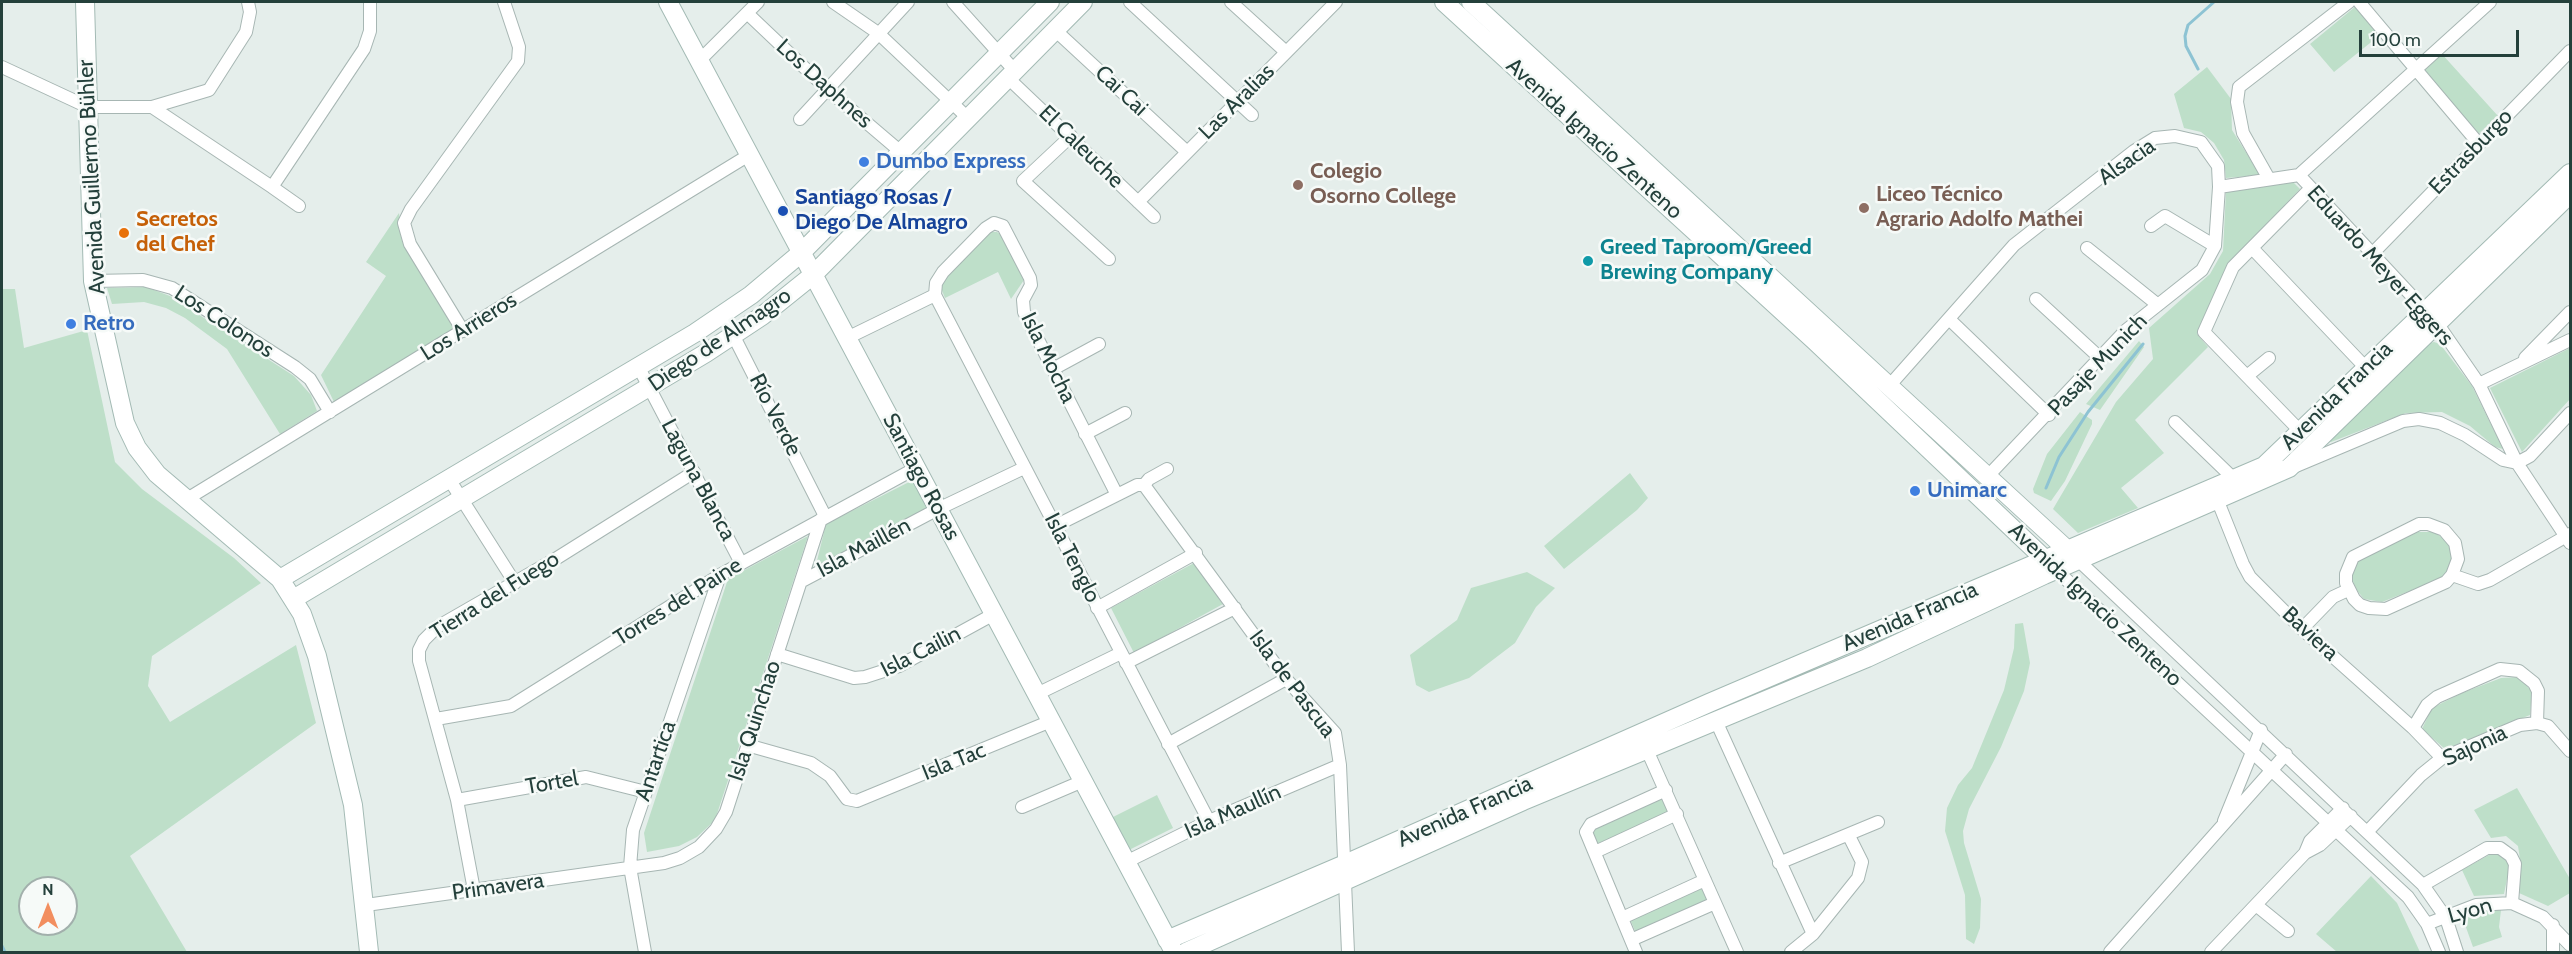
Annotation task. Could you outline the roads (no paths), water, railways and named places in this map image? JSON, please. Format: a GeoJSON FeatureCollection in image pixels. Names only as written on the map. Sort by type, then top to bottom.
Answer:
{"type":"FeatureCollection","features":[{"type":"Feature","properties":{"kind":"main road","name":"Avenida Guillermo Bühler"},"geometry":{"type":"LineString","coordinates":[[85,2],[93,281],[129,434],[157,474],[280,579],[295,598],[317,656],[350,791],[366,905],[369,952]]}},
{"type":"Feature","properties":{"kind":"main road","name":"Santiago Rosas"},"geometry":{"type":"LineString","coordinates":[[668,2],[1171,946]]}},
{"type":"Feature","properties":{"kind":"main road","name":"Diego de Almagro"},"geometry":{"type":"LineString","coordinates":[[280,579],[723,315],[801,253],[1050,2]]}},
{"type":"Feature","properties":{"kind":"main road","name":"Diego de Almagro"},"geometry":{"type":"LineString","coordinates":[[295,598],[734,335],[813,275],[1083,2]]}},
{"type":"Feature","properties":{"kind":"main road","name":"Avenida Ignacio Zenteno"},"geometry":{"type":"LineString","coordinates":[[1444,2],[1600,132],[1852,350],[2079,561]]}},
{"type":"Feature","properties":{"kind":"main road","name":"Avenida Ignacio Zenteno"},"geometry":{"type":"LineString","coordinates":[[1473,3],[1600,132],[2050,565]]}},
{"type":"Feature","properties":{"kind":"main road"},"geometry":{"type":"LineString","coordinates":[[1461,18],[1473,3]]}},
{"type":"Feature","properties":{"kind":"main road","name":"Avenida Francia"},"geometry":{"type":"LineString","coordinates":[[1624,750],[1647,750],[1867,658],[2050,565],[2066,549],[2289,468],[2343,403],[2431,317],[2571,173]]}},
{"type":"Feature","properties":{"kind":"main road","name":"Avenida Francia"},"geometry":{"type":"LineString","coordinates":[[1171,946],[1345,873],[1624,750],[1709,703],[2050,565],[2079,561],[2215,493],[2233,478],[2264,466],[2300,431],[2343,403],[2366,368],[2431,317],[2571,194]]}},
{"type":"Feature","properties":{"kind":"main road"},"geometry":{"type":"LineString","coordinates":[[1836,361],[1852,350]]}},
{"type":"Feature","properties":{"kind":"main road"},"geometry":{"type":"LineString","coordinates":[[1709,703],[1716,721]]}},
{"type":"Feature","properties":{"kind":"main road","name":"Avenida Francia"},"geometry":{"type":"LineString","coordinates":[[1186,952],[1345,873]]}},
{"type":"Feature","properties":{"kind":"street"},"geometry":{"type":"LineString","coordinates":[[2,67],[88,107],[152,107],[209,90],[246,32],[250,12],[248,2]]}},
{"type":"Feature","properties":{"kind":"street"},"geometry":{"type":"LineString","coordinates":[[272,187],[364,49],[370,31],[370,2]]}},
{"type":"Feature","properties":{"kind":"street"},"geometry":{"type":"LineString","coordinates":[[463,331],[410,244],[404,223],[411,209],[518,61],[519,47],[504,2]]}},
{"type":"Feature","properties":{"kind":"street"},"geometry":{"type":"LineString","coordinates":[[699,60],[758,2]]}},
{"type":"Feature","properties":{"kind":"street"},"geometry":{"type":"LineString","coordinates":[[833,2],[878,33],[968,118]]}},
{"type":"Feature","properties":{"kind":"street"},"geometry":{"type":"LineString","coordinates":[[800,119],[908,2]]}},
{"type":"Feature","properties":{"kind":"street","name":"El Caleuche"},"geometry":{"type":"LineString","coordinates":[[952,2],[999,53],[1012,75],[1154,217]]}},
{"type":"Feature","properties":{"kind":"street"},"geometry":{"type":"LineString","coordinates":[[1130,2],[1252,115]]}},
{"type":"Feature","properties":{"kind":"street"},"geometry":{"type":"LineString","coordinates":[[1231,2],[1286,52]]}},
{"type":"Feature","properties":{"kind":"street","name":"Las Aralias"},"geometry":{"type":"LineString","coordinates":[[1138,202],[1335,2]]}},
{"type":"Feature","properties":{"kind":"street"},"geometry":{"type":"LineString","coordinates":[[2269,180],[2243,133],[2237,102],[2239,87],[2349,2]]}},
{"type":"Feature","properties":{"kind":"street"},"geometry":{"type":"LineString","coordinates":[[2359,2],[2479,144]]}},
{"type":"Feature","properties":{"kind":"street"},"geometry":{"type":"LineString","coordinates":[[2219,187],[2299,175],[2490,2]]}},
{"type":"Feature","properties":{"kind":"street","name":"Los Daphnes"},"geometry":{"type":"LineString","coordinates":[[748,14],[827,88],[902,152]]}},
{"type":"Feature","properties":{"kind":"street","name":"Cai Cai"},"geometry":{"type":"LineString","coordinates":[[1055,30],[1187,152]]}},
{"type":"Feature","properties":{"kind":"street","name":"Estrasburgo"},"geometry":{"type":"LineString","coordinates":[[2372,254],[2571,51]]}},
{"type":"Feature","properties":{"kind":"street"},"geometry":{"type":"LineString","coordinates":[[152,107],[299,206]]}},
{"type":"Feature","properties":{"kind":"street"},"geometry":{"type":"LineString","coordinates":[[1071,136],[1023,181],[1108,259]]}},
{"type":"Feature","properties":{"kind":"street","name":"Alsacia"},"geometry":{"type":"LineString","coordinates":[[1890,385],[2014,246],[2134,151],[2155,138],[2175,136],[2201,142],[2218,166],[2219,187]]}},
{"type":"Feature","properties":{"kind":"street","name":"Los Arrieros"},"geometry":{"type":"LineString","coordinates":[[187,499],[749,155]]}},
{"type":"Feature","properties":{"kind":"street","name":"Eduardo Meyer Eggers"},"geometry":{"type":"LineString","coordinates":[[2299,175],[2431,317],[2480,384],[2517,463],[2569,538]]}},
{"type":"Feature","properties":{"kind":"street","name":"Pasaje Munich"},"geometry":{"type":"LineString","coordinates":[[1988,477],[2049,415],[2099,357],[2158,304],[2202,270],[2215,246],[2219,187]]}},
{"type":"Feature","properties":{"kind":"street"},"geometry":{"type":"LineString","coordinates":[[2300,431],[2204,332],[2233,267],[2311,188]]}},
{"type":"Feature","properties":{"kind":"street"},"geometry":{"type":"LineString","coordinates":[[2151,226],[2165,216],[2215,246]]}},
{"type":"Feature","properties":{"kind":"street","name":"Isla Mocha"},"geometry":{"type":"LineString","coordinates":[[935,295],[936,283],[943,272],[986,228],[998,223],[1009,234],[1030,278],[1031,285],[1023,300],[1023,308],[1117,495]]}},
{"type":"Feature","properties":{"kind":"street"},"geometry":{"type":"LineString","coordinates":[[2087,248],[2158,304]]}},
{"type":"Feature","properties":{"kind":"street"},"geometry":{"type":"LineString","coordinates":[[2252,248],[2366,368]]}},
{"type":"Feature","properties":{"kind":"street","name":"Los Colonos"},"geometry":{"type":"LineString","coordinates":[[93,281],[143,280],[172,288],[296,368],[310,379],[330,412]]}},
{"type":"Feature","properties":{"kind":"street"},"geometry":{"type":"LineString","coordinates":[[847,338],[935,295]]}},
{"type":"Feature","properties":{"kind":"street","name":"Isla Tenglo"},"geometry":{"type":"LineString","coordinates":[[935,295],[1209,821]]}},
{"type":"Feature","properties":{"kind":"street"},"geometry":{"type":"LineString","coordinates":[[2036,299],[2099,357]]}},
{"type":"Feature","properties":{"kind":"street"},"geometry":{"type":"LineString","coordinates":[[2520,364],[2571,312]]}},
{"type":"Feature","properties":{"kind":"street","name":"Río Verde"},"geometry":{"type":"LineString","coordinates":[[723,315],[823,517]]}},
{"type":"Feature","properties":{"kind":"street"},"geometry":{"type":"LineString","coordinates":[[1949,319],[2049,415]]}},
{"type":"Feature","properties":{"kind":"street"},"geometry":{"type":"LineString","coordinates":[[2480,384],[2571,340]]}},
{"type":"Feature","properties":{"kind":"street"},"geometry":{"type":"LineString","coordinates":[[1053,369],[1099,344]]}},
{"type":"Feature","properties":{"kind":"street"},"geometry":{"type":"LineString","coordinates":[[2247,376],[2269,358]]}},
{"type":"Feature","properties":{"kind":"street","name":"Laguna Blanca"},"geometry":{"type":"LineString","coordinates":[[638,366],[741,563]]}},
{"type":"Feature","properties":{"kind":"street"},"geometry":{"type":"LineString","coordinates":[[1085,434],[1125,413]]}},
{"type":"Feature","properties":{"kind":"street"},"geometry":{"type":"LineString","coordinates":[[2289,468],[2403,421],[2419,419],[2440,423],[2465,435],[2503,460],[2517,463],[2530,456],[2571,413]]}},
{"type":"Feature","properties":{"kind":"street"},"geometry":{"type":"LineString","coordinates":[[2175,422],[2233,478]]}},
{"type":"Feature","properties":{"kind":"street","name":"Torres del Paine"},"geometry":{"type":"LineString","coordinates":[[436,719],[511,705],[720,575],[916,468]]}},
{"type":"Feature","properties":{"kind":"street","name":"Isla Maillén"},"geometry":{"type":"LineString","coordinates":[[802,581],[938,509],[1024,468]]}},
{"type":"Feature","properties":{"kind":"street"},"geometry":{"type":"LineString","coordinates":[[1055,526],[1137,485],[1143,485],[1167,469]]}},
{"type":"Feature","properties":{"kind":"street","name":"Tierra del Fuego"},"geometry":{"type":"LineString","coordinates":[[474,891],[457,800],[419,661],[419,650],[424,640],[437,627],[515,583],[694,472]]}},
{"type":"Feature","properties":{"kind":"street"},"geometry":{"type":"LineString","coordinates":[[449,479],[515,583]]}},
{"type":"Feature","properties":{"kind":"street","name":"Isla de Pascua"},"geometry":{"type":"LineString","coordinates":[[1143,485],[1196,553],[1286,680],[1335,733],[1340,765],[1348,952]]}},
{"type":"Feature","properties":{"kind":"street","name":"Baviera"},"geometry":{"type":"LineString","coordinates":[[2215,493],[2246,571],[2302,629],[2414,728],[2442,758]]}},
{"type":"Feature","properties":{"kind":"street","name":"Isla Quinchao"},"geometry":{"type":"LineString","coordinates":[[630,867],[680,858],[706,841],[726,812],[823,517]]}},
{"type":"Feature","properties":{"kind":"street"},"geometry":{"type":"LineString","coordinates":[[2419,524],[2436,526],[2451,536],[2458,551],[2456,568],[2446,582],[2386,609],[2360,605],[2348,590],[2346,574],[2353,557],[2419,524]]}},
{"type":"Feature","properties":{"kind":"street"},"geometry":{"type":"LineString","coordinates":[[2452,575],[2478,584],[2490,580],[2569,538]]}},
{"type":"Feature","properties":{"kind":"street"},"geometry":{"type":"LineString","coordinates":[[1097,608],[1196,553]]}},
{"type":"Feature","properties":{"kind":"street","name":"Avenida Ignacio Zenteno"},"geometry":{"type":"LineString","coordinates":[[2079,561],[2423,885],[2446,918],[2457,952]]}},
{"type":"Feature","properties":{"kind":"street","name":"Avenida Ignacio Zenteno"},"geometry":{"type":"LineString","coordinates":[[2050,565],[2408,897],[2427,924],[2439,952]]}},
{"type":"Feature","properties":{"kind":"street","name":"Antartica"},"geometry":{"type":"LineString","coordinates":[[645,952],[630,867],[635,822],[720,575]]}},
{"type":"Feature","properties":{"kind":"street"},"geometry":{"type":"LineString","coordinates":[[2302,629],[2333,597],[2348,590]]}},
{"type":"Feature","properties":{"kind":"street"},"geometry":{"type":"LineString","coordinates":[[1037,694],[1235,608]]}},
{"type":"Feature","properties":{"kind":"street","name":"Isla Cailin"},"geometry":{"type":"LineString","coordinates":[[777,654],[854,678],[865,677],[899,666],[994,614]]}},
{"type":"Feature","properties":{"kind":"street","name":"Sajonia"},"geometry":{"type":"LineString","coordinates":[[2414,728],[2427,705],[2437,697],[2500,669],[2519,671],[2534,683],[2538,691],[2537,723]]}},
{"type":"Feature","properties":{"kind":"street"},"geometry":{"type":"LineString","coordinates":[[1168,744],[1286,680]]}},
{"type":"Feature","properties":{"kind":"street","name":"Isla Tac"},"geometry":{"type":"LineString","coordinates":[[747,745],[811,763],[830,776],[847,799],[857,801],[1051,721]]}},
{"type":"Feature","properties":{"kind":"street"},"geometry":{"type":"LineString","coordinates":[[1716,721],[1779,863],[1814,934]]}},
{"type":"Feature","properties":{"kind":"street","name":"Sajonia"},"geometry":{"type":"LineString","coordinates":[[2368,831],[2421,775],[2442,758],[2526,723],[2537,723],[2553,730],[2571,751]]}},
{"type":"Feature","properties":{"kind":"street"},"geometry":{"type":"LineString","coordinates":[[2220,828],[2261,730]]}},
{"type":"Feature","properties":{"kind":"street"},"geometry":{"type":"LineString","coordinates":[[1647,750],[1737,952]]}},
{"type":"Feature","properties":{"kind":"street"},"geometry":{"type":"LineString","coordinates":[[2110,952],[2286,754]]}},
{"type":"Feature","properties":{"kind":"street","name":"Isla Maullín"},"geometry":{"type":"LineString","coordinates":[[1126,862],[1209,821],[1340,765]]}},
{"type":"Feature","properties":{"kind":"street","name":"Tortel"},"geometry":{"type":"LineString","coordinates":[[457,800],[586,777],[646,792]]}},
{"type":"Feature","properties":{"kind":"street"},"geometry":{"type":"LineString","coordinates":[[1022,807],[1083,781]]}},
{"type":"Feature","properties":{"kind":"street"},"geometry":{"type":"LineString","coordinates":[[1636,952],[1586,832],[1588,827],[1666,790]]}},
{"type":"Feature","properties":{"kind":"street"},"geometry":{"type":"LineString","coordinates":[[2211,952],[2305,853],[2310,841],[2333,826],[2347,812]]}},
{"type":"Feature","properties":{"kind":"street"},"geometry":{"type":"LineString","coordinates":[[1595,852],[1677,814]]}},
{"type":"Feature","properties":{"kind":"street"},"geometry":{"type":"LineString","coordinates":[[1779,863],[1849,836],[1878,822]]}},
{"type":"Feature","properties":{"kind":"street"},"geometry":{"type":"LineString","coordinates":[[1791,952],[1814,934],[1862,870],[1862,862],[1849,836]]}},
{"type":"Feature","properties":{"kind":"street"},"geometry":{"type":"LineString","coordinates":[[2423,885],[2487,848],[2496,847],[2508,852],[2515,864],[2512,903]]}},
{"type":"Feature","properties":{"kind":"street","name":"Primavera"},"geometry":{"type":"LineString","coordinates":[[366,905],[630,867]]}},
{"type":"Feature","properties":{"kind":"street"},"geometry":{"type":"LineString","coordinates":[[1622,918],[1705,880]]}},
{"type":"Feature","properties":{"kind":"street"},"geometry":{"type":"LineString","coordinates":[[1631,940],[1715,903]]}},
{"type":"Feature","properties":{"kind":"street","name":"Lyon"},"geometry":{"type":"LineString","coordinates":[[2427,924],[2476,905],[2512,903],[2543,917],[2571,945]]}},
{"type":"Feature","properties":{"kind":"street"},"geometry":{"type":"LineString","coordinates":[[2256,905],[2288,931]]}},
{"type":"Feature","properties":{"kind":"street"},"geometry":{"type":"LineString","coordinates":[[2553,926],[2553,952]]}},
{"type":"Feature","properties":{"kind":"waterway"},"geometry":{"type":"LineString","coordinates":[[2198,69],[2186,46],[2185,36],[2188,25],[2214,2]]}},
{"type":"Feature","properties":{"kind":"waterway"},"geometry":{"type":"LineString","coordinates":[[2046,488],[2059,457],[2088,412],[2143,344]]}},
{"type":"Feature","properties":{"kind":"waterway"},"geometry":{"type":"LineString","coordinates":[[2,946],[5,952]]}},
{"type":"Feature","properties":{"kind":"place","name":"Dumbo Express"},"geometry":{"type":"Point","coordinates":[864,162]}},
{"type":"Feature","properties":{"kind":"place","name":"Colegio Osorno College"},"geometry":{"type":"Point","coordinates":[1298,185]}},
{"type":"Feature","properties":{"kind":"place","name":"Liceo Técnico Agrario Adolfo Mathei"},"geometry":{"type":"Point","coordinates":[1864,208]}},
{"type":"Feature","properties":{"kind":"place","name":"Santiago Rosas / Diego De Almagro"},"geometry":{"type":"Point","coordinates":[783,211]}},
{"type":"Feature","properties":{"kind":"place","name":"Secretos del Chef"},"geometry":{"type":"Point","coordinates":[124,233]}},
{"type":"Feature","properties":{"kind":"place","name":"Greed Taproom/Greed Brewing Company"},"geometry":{"type":"Point","coordinates":[1588,261]}},
{"type":"Feature","properties":{"kind":"place","name":"Retro"},"geometry":{"type":"Point","coordinates":[71,324]}},
{"type":"Feature","properties":{"kind":"place","name":"Unimarc"},"geometry":{"type":"Point","coordinates":[1915,491]}}]}
